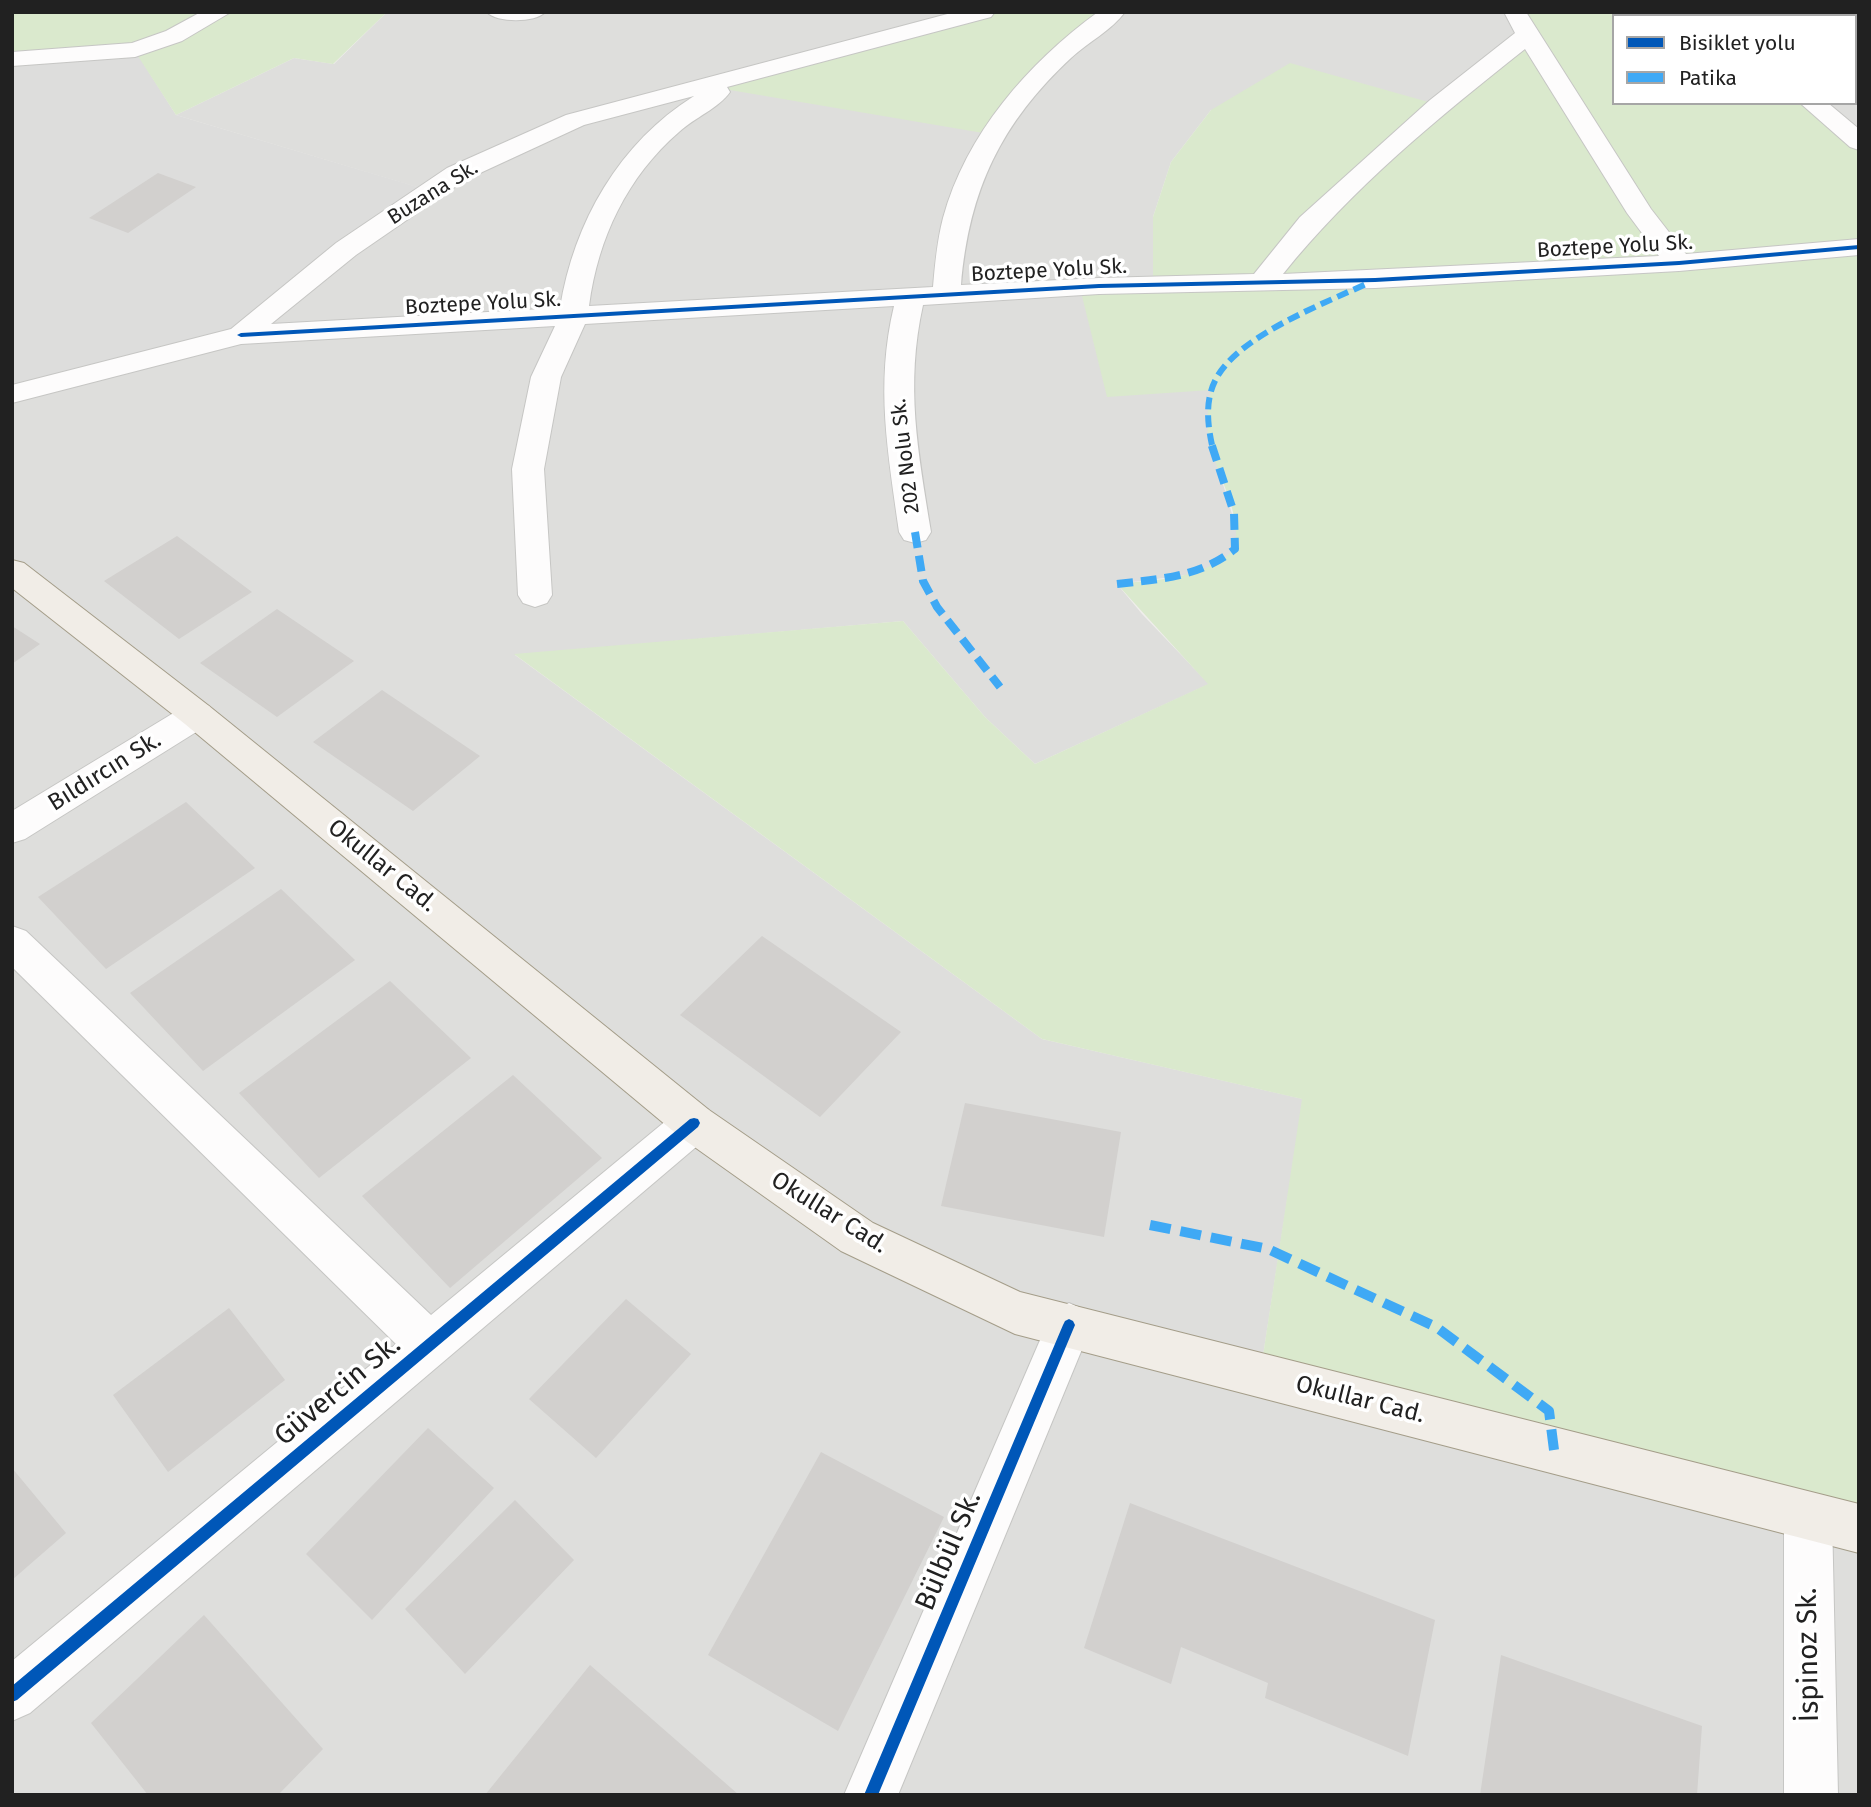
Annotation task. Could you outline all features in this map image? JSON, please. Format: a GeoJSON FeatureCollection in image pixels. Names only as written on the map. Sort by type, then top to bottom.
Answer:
{"type":"FeatureCollection","features":[{"type":"Feature","properties":{"kind":"main road","name":"Okullar Cad."},"geometry":{"type":"LineString","coordinates":[[12,571],[197,715],[694,1123],[857,1237],[1015,1311],[1859,1529]]}},
{"type":"Feature","properties":{"kind":"street"},"geometry":{"type":"LineString","coordinates":[[12,59],[135,50],[174,36],[219,12]]}},
{"type":"Feature","properties":{"kind":"street"},"geometry":{"type":"LineString","coordinates":[[499,12],[533,12]]}},
{"type":"Feature","properties":{"kind":"street"},"geometry":{"type":"LineString","coordinates":[[819,54],[983,12]]}},
{"type":"Feature","properties":{"kind":"street"},"geometry":{"type":"LineString","coordinates":[[946,296],[958,216],[972,177],[995,135],[1032,83],[1087,30],[1113,12]]}},
{"type":"Feature","properties":{"kind":"street"},"geometry":{"type":"LineString","coordinates":[[1514,12],[1640,213],[1679,263]]}},
{"type":"Feature","properties":{"kind":"street","name":"Buzana Sk."},"geometry":{"type":"LineString","coordinates":[[12,394],[241,335],[346,250],[456,174],[575,120],[819,54],[855,21]]}},
{"type":"Feature","properties":{"kind":"street"},"geometry":{"type":"LineString","coordinates":[[1262,282],[1310,223],[1439,105],[1527,35]]}},
{"type":"Feature","properties":{"kind":"street"},"geometry":{"type":"LineString","coordinates":[[535,595],[528,469],[547,377],[573,318],[579,277],[592,234],[628,169],[653,141],[686,112],[749,73]]}},
{"type":"Feature","properties":{"kind":"street"},"geometry":{"type":"LineString","coordinates":[[1814,105],[1859,142]]}},
{"type":"Feature","properties":{"kind":"street","name":"Boztepe Yolu Sk."},"geometry":{"type":"LineString","coordinates":[[241,335],[1099,286],[1262,282],[1679,263],[1859,247]]}},
{"type":"Feature","properties":{"kind":"street","name":"202 Nolu Sk."},"geometry":{"type":"LineString","coordinates":[[911,298],[899,346],[898,419],[915,532]]}},
{"type":"Feature","properties":{"kind":"street","name":"Bıldırcın Sk."},"geometry":{"type":"LineString","coordinates":[[12,829],[197,715]]}},
{"type":"Feature","properties":{"kind":"street"},"geometry":{"type":"LineString","coordinates":[[12,942],[429,1345]]}},
{"type":"Feature","properties":{"kind":"street","name":"Güvercin Sk."},"geometry":{"type":"LineString","coordinates":[[12,1695],[694,1123]]}},
{"type":"Feature","properties":{"kind":"street","name":"Bülbül Sk."},"geometry":{"type":"LineString","coordinates":[[871,1795],[1069,1325]]}},
{"type":"Feature","properties":{"kind":"street","name":"İspinoz Sk."},"geometry":{"type":"LineString","coordinates":[[1808,1516],[1811,1795]]}},
{"type":"Feature","properties":{"kind":"shaded area"},"geometry":{"type":"Polygon","coordinates":[[[387,12],[1514,12],[1527,35],[1439,105],[1211,110],[1171,162],[1153,217],[1153,285],[1212,389],[1208,408],[1209,438],[1238,534],[1235,549],[1223,561],[1195,574],[1117,584],[1209,684],[1035,764],[985,717],[903,621],[515,655],[1042,1039],[1303,1099],[1260,1375],[1859,1529],[1859,1795],[12,1795],[12,394],[430,191],[176,115],[294,58],[334,64],[387,12]]]}},
{"type":"Feature","properties":{"kind":"shaded area"},"geometry":{"type":"Polygon","coordinates":[[[135,50],[176,115],[431,191],[241,335],[12,394],[12,59],[135,50]]]}},
{"type":"Feature","properties":{"kind":"shaded area"},"geometry":{"type":"Polygon","coordinates":[[[1857,64],[1859,64],[1859,142],[1814,105],[1857,105],[1857,64]]]}},
{"type":"Feature","properties":{"kind":"green space"},"geometry":{"type":"Polygon","coordinates":[[[12,12],[387,12],[333,64],[294,58],[176,115],[134,50],[12,59],[12,12]]]}},
{"type":"Feature","properties":{"kind":"green space"},"geometry":{"type":"Polygon","coordinates":[[[983,12],[1113,12],[995,135],[724,89],[749,73],[983,12]]]}},
{"type":"Feature","properties":{"kind":"green space"},"geometry":{"type":"Polygon","coordinates":[[[1514,12],[1859,12],[1859,64],[1857,14],[1612,14],[1612,105],[1814,105],[1859,142],[1859,1529],[1260,1375],[1302,1099],[1042,1039],[514,654],[903,621],[985,717],[1035,764],[1208,684],[1117,584],[1164,579],[1194,572],[1209,567],[1235,549],[1232,507],[1209,439],[1211,390],[1107,397],[1080,288],[1153,285],[1153,217],[1171,162],[1211,110],[1290,63],[1439,105],[1527,35],[1514,12]]]}},
{"type":"Feature","properties":{"kind":"building"},"geometry":{"type":"Polygon","coordinates":[[[158,173],[196,187],[128,233],[89,218],[158,173]]]}},
{"type":"Feature","properties":{"kind":"building"},"geometry":{"type":"Polygon","coordinates":[[[177,536],[252,592],[179,639],[104,581],[177,536]]]}},
{"type":"Feature","properties":{"kind":"building"},"geometry":{"type":"Polygon","coordinates":[[[277,609],[354,661],[277,717],[200,663],[277,609]]]}},
{"type":"Feature","properties":{"kind":"building"},"geometry":{"type":"Polygon","coordinates":[[[12,626],[40,644],[12,664],[12,626]]]}},
{"type":"Feature","properties":{"kind":"building"},"geometry":{"type":"Polygon","coordinates":[[[382,690],[480,756],[413,811],[313,742],[382,690]]]}},
{"type":"Feature","properties":{"kind":"building"},"geometry":{"type":"Polygon","coordinates":[[[186,802],[255,868],[106,969],[38,897],[186,802]]]}},
{"type":"Feature","properties":{"kind":"building"},"geometry":{"type":"Polygon","coordinates":[[[281,889],[355,960],[203,1071],[130,993],[281,889]]]}},
{"type":"Feature","properties":{"kind":"building"},"geometry":{"type":"Polygon","coordinates":[[[762,936],[901,1032],[820,1117],[680,1015],[762,936]]]}},
{"type":"Feature","properties":{"kind":"building"},"geometry":{"type":"Polygon","coordinates":[[[390,981],[471,1058],[319,1178],[239,1093],[390,981]]]}},
{"type":"Feature","properties":{"kind":"building"},"geometry":{"type":"Polygon","coordinates":[[[513,1075],[602,1158],[450,1288],[362,1196],[513,1075]]]}},
{"type":"Feature","properties":{"kind":"building"},"geometry":{"type":"Polygon","coordinates":[[[965,1103],[1121,1132],[1104,1237],[941,1206],[965,1103]]]}},
{"type":"Feature","properties":{"kind":"building"},"geometry":{"type":"Polygon","coordinates":[[[626,1299],[691,1354],[596,1458],[529,1399],[626,1299]]]}},
{"type":"Feature","properties":{"kind":"building"},"geometry":{"type":"Polygon","coordinates":[[[229,1308],[285,1380],[168,1472],[113,1395],[229,1308]]]}},
{"type":"Feature","properties":{"kind":"building"},"geometry":{"type":"Polygon","coordinates":[[[428,1428],[494,1488],[372,1620],[306,1554],[428,1428]]]}},
{"type":"Feature","properties":{"kind":"building"},"geometry":{"type":"Polygon","coordinates":[[[821,1452],[944,1517],[838,1731],[708,1655],[821,1452]]]}},
{"type":"Feature","properties":{"kind":"building"},"geometry":{"type":"Polygon","coordinates":[[[12,1468],[66,1533],[12,1580],[12,1468]]]}},
{"type":"Feature","properties":{"kind":"building"},"geometry":{"type":"Polygon","coordinates":[[[515,1500],[574,1560],[465,1674],[405,1609],[515,1500]]]}},
{"type":"Feature","properties":{"kind":"building"},"geometry":{"type":"Polygon","coordinates":[[[1130,1503],[1435,1620],[1408,1756],[1265,1698],[1268,1683],[1181,1647],[1171,1684],[1084,1648],[1130,1503]]]}},
{"type":"Feature","properties":{"kind":"building"},"geometry":{"type":"Polygon","coordinates":[[[204,1615],[323,1749],[278,1795],[148,1795],[91,1723],[204,1615]]]}},
{"type":"Feature","properties":{"kind":"building"},"geometry":{"type":"Polygon","coordinates":[[[1501,1655],[1702,1726],[1697,1795],[1480,1795],[1501,1655]]]}},
{"type":"Feature","properties":{"kind":"building"},"geometry":{"type":"Polygon","coordinates":[[[590,1665],[739,1795],[485,1795],[590,1665]]]}},
{"type":"Feature","properties":{"kind":"marked path"},"geometry":{"type":"LineString","coordinates":[[1117,584],[1164,579],[1194,572],[1209,567],[1235,549],[1234,513],[1209,433],[1208,409],[1213,385],[1226,365],[1255,342],[1292,320],[1366,284]]}},
{"type":"Feature","properties":{"kind":"marked path"},"geometry":{"type":"LineString","coordinates":[[915,532],[923,581],[937,607],[1000,687]]}},
{"type":"Feature","properties":{"kind":"marked path"},"geometry":{"type":"LineString","coordinates":[[1150,1225],[1268,1249],[1436,1327],[1549,1411],[1554,1450]]}},
{"type":"Feature","properties":{"kind":"cycle path"},"geometry":{"type":"LineString","coordinates":[[241,335],[1099,286],[1375,280],[1679,263],[1859,247]]}},
{"type":"Feature","properties":{"kind":"cycle path"},"geometry":{"type":"LineString","coordinates":[[12,1695],[694,1123]]}},
{"type":"Feature","properties":{"kind":"cycle path"},"geometry":{"type":"LineString","coordinates":[[871,1795],[1069,1325]]}}]}
